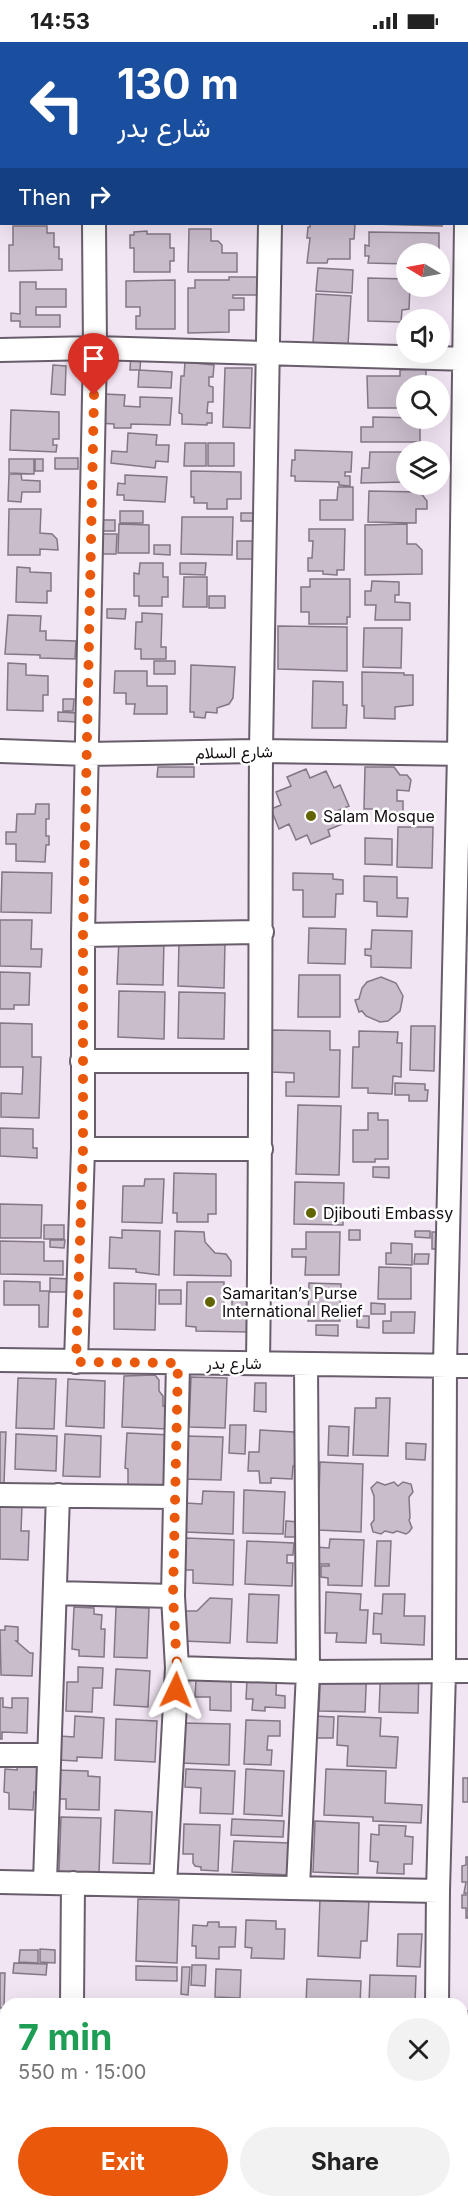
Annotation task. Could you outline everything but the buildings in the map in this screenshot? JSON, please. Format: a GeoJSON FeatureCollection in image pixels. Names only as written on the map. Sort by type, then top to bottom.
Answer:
{"type":"FeatureCollection","features":[{"type":"Feature","properties":{"kind":"street"},"geometry":{"type":"LineString","coordinates":[[76,1362],[83,1149],[83,935],[95,348],[94,225]]}},
{"type":"Feature","properties":{"kind":"street"},"geometry":{"type":"LineString","coordinates":[[258,1362],[261,1149],[261,751],[270,225]]}},
{"type":"Feature","properties":{"kind":"street"},"geometry":{"type":"LineString","coordinates":[[437,1998],[444,1671],[446,1365],[463,754],[466,225]]}},
{"type":"Feature","properties":{"kind":"street"},"geometry":{"type":"LineString","coordinates":[[0,350],[95,348],[268,351],[465,359]]}},
{"type":"Feature","properties":{"kind":"street","name":"شارع السلام"},"geometry":{"type":"LineString","coordinates":[[0,751],[87,754],[261,751],[463,754]]}},
{"type":"Feature","properties":{"kind":"street"},"geometry":{"type":"LineString","coordinates":[[83,935],[261,932]]}},
{"type":"Feature","properties":{"kind":"street"},"geometry":{"type":"LineString","coordinates":[[82,1061],[260,1061]]}},
{"type":"Feature","properties":{"kind":"street"},"geometry":{"type":"LineString","coordinates":[[83,1149],[261,1149]]}},
{"type":"Feature","properties":{"kind":"street","name":"شارع بدر"},"geometry":{"type":"LineString","coordinates":[[0,1360],[468,1366]]}},
{"type":"Feature","properties":{"kind":"street"},"geometry":{"type":"LineString","coordinates":[[165,1886],[177,1668],[173,1596],[178,1363]]}},
{"type":"Feature","properties":{"kind":"street"},"geometry":{"type":"LineString","coordinates":[[298,1887],[308,1672],[306,1364]]}},
{"type":"Feature","properties":{"kind":"street"},"geometry":{"type":"LineString","coordinates":[[0,1495],[175,1497]]}},
{"type":"Feature","properties":{"kind":"street"},"geometry":{"type":"LineString","coordinates":[[45,1882],[58,1495]]}},
{"type":"Feature","properties":{"kind":"street"},"geometry":{"type":"LineString","coordinates":[[55,1593],[173,1596]]}},
{"type":"Feature","properties":{"kind":"street"},"geometry":{"type":"LineString","coordinates":[[177,1668],[308,1672],[468,1671]]}},
{"type":"Feature","properties":{"kind":"street"},"geometry":{"type":"LineString","coordinates":[[0,1755],[48,1755]]}},
{"type":"Feature","properties":{"kind":"street"},"geometry":{"type":"LineString","coordinates":[[0,1881],[438,1891]]}},
{"type":"Feature","properties":{"kind":"street"},"geometry":{"type":"LineString","coordinates":[[72,1998],[73,1883]]}},
{"type":"Feature","properties":{"kind":"place","name":"Salam Mosque"},"geometry":{"type":"Point","coordinates":[311,816]}},
{"type":"Feature","properties":{"kind":"place","name":"Djibouti Embassy"},"geometry":{"type":"Point","coordinates":[311,1213]}},
{"type":"Feature","properties":{"kind":"place","name":"Samaritan’s Purse International Relief"},"geometry":{"type":"Point","coordinates":[210,1302]}},
{"type":"Feature","properties":{"kind":"route"},"geometry":{"type":"LineString","coordinates":[[94,395],[83,935],[83,1149],[76,1362],[178,1363],[173,1596],[176,1690]]}}]}
